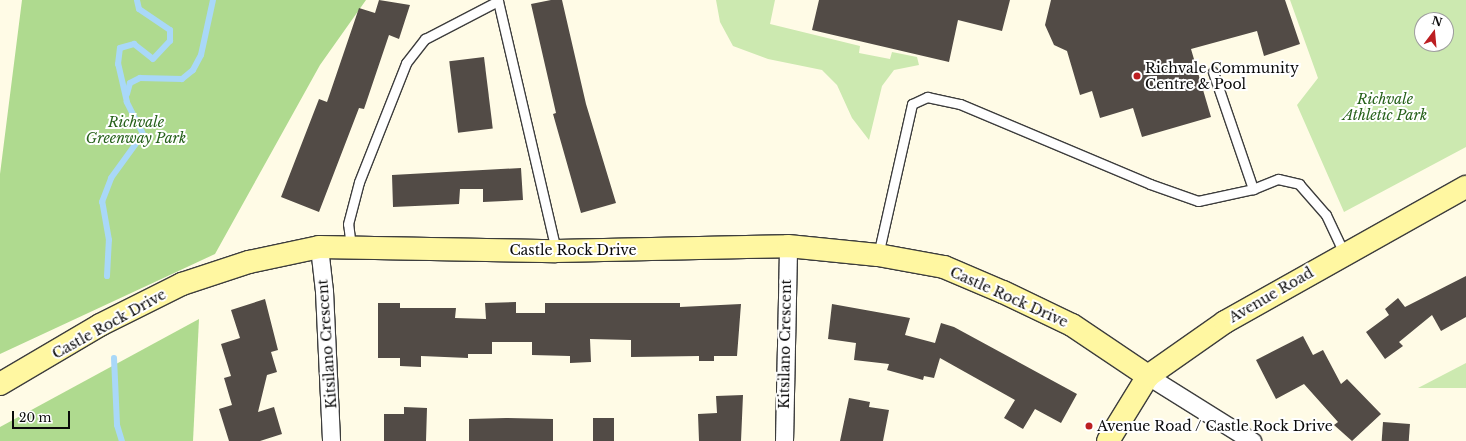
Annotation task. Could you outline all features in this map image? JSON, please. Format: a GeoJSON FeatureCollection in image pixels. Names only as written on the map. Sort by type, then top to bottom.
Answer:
{"type":"FeatureCollection","features":[{"type":"Feature","properties":{"kind":"street","name":"Avenue Road"},"geometry":{"type":"LineString","coordinates":[[1108,441],[1148,376],[1225,322],[1344,252],[1466,187]]}},
{"type":"Feature","properties":{"kind":"street","name":"Castle Rock Drive"},"geometry":{"type":"LineString","coordinates":[[0,384],[100,325],[182,284],[249,262],[319,247],[556,251],[788,246],[878,255],[944,267],[1003,292],[1072,325],[1148,376]]}},
{"type":"Feature","properties":{"kind":"street","name":"Kitsilano Crescent"},"geometry":{"type":"LineString","coordinates":[[784,441],[788,246]]}},
{"type":"Feature","properties":{"kind":"street","name":"Kitsilano Crescent"},"geometry":{"type":"LineString","coordinates":[[319,247],[324,291],[331,441]]}},
{"type":"Feature","properties":{"kind":"street"},"geometry":{"type":"LineString","coordinates":[[1148,376],[1252,441]]}},
{"type":"Feature","properties":{"kind":"lane"},"geometry":{"type":"LineString","coordinates":[[350,247],[348,224],[359,182],[406,63],[425,39],[499,1],[556,251]]}},
{"type":"Feature","properties":{"kind":"lane"},"geometry":{"type":"LineString","coordinates":[[1213,72],[1252,189]]}},
{"type":"Feature","properties":{"kind":"lane"},"geometry":{"type":"LineString","coordinates":[[878,255],[912,104],[927,97],[960,104],[1150,184],[1198,201],[1252,189],[1278,179],[1299,184],[1326,215],[1344,252]]}},
{"type":"Feature","properties":{"kind":"green space","name":"Richvale Greenway Park"},"geometry":{"type":"Polygon","coordinates":[[[22,0],[366,0],[320,65],[215,254],[0,354],[0,174],[22,0]]]}},
{"type":"Feature","properties":{"kind":"green space"},"geometry":{"type":"Polygon","coordinates":[[[716,0],[775,0],[770,24],[860,46],[859,53],[890,59],[892,52],[917,57],[919,65],[894,70],[882,86],[869,140],[852,118],[837,85],[822,70],[768,59],[733,46],[720,22],[716,0]]]}},
{"type":"Feature","properties":{"kind":"green space","name":"Richvale Athletic Park"},"geometry":{"type":"Polygon","coordinates":[[[1290,0],[1466,0],[1466,147],[1344,212],[1297,105],[1318,78],[1290,0]]]}},
{"type":"Feature","properties":{"kind":"green space"},"geometry":{"type":"Polygon","coordinates":[[[199,319],[193,441],[0,441],[0,427],[199,319]]]}},
{"type":"Feature","properties":{"kind":"green space"},"geometry":{"type":"Polygon","coordinates":[[[1466,363],[1466,388],[1418,388],[1466,363]]]}},
{"type":"Feature","properties":{"kind":"building"},"geometry":{"type":"Polygon","coordinates":[[[379,0],[410,5],[399,39],[389,35],[364,109],[359,108],[319,212],[281,197],[319,99],[327,102],[359,8],[375,13],[379,0]]]}},
{"type":"Feature","properties":{"kind":"building"},"geometry":{"type":"Polygon","coordinates":[[[551,0],[562,0],[586,104],[616,203],[581,213],[553,114],[556,113],[531,4],[551,0]]]}},
{"type":"Feature","properties":{"kind":"building"},"geometry":{"type":"Polygon","coordinates":[[[819,0],[1010,0],[1002,31],[958,20],[949,62],[812,30],[819,0]]]}},
{"type":"Feature","properties":{"kind":"building","name":"Richvale Community Centre & Pool"},"geometry":{"type":"Polygon","coordinates":[[[1051,0],[1285,0],[1300,44],[1264,56],[1257,31],[1191,49],[1211,117],[1142,137],[1133,108],[1100,118],[1092,91],[1080,95],[1067,51],[1054,45],[1045,25],[1051,0]]]}},
{"type":"Feature","properties":{"kind":"building"},"geometry":{"type":"Polygon","coordinates":[[[484,57],[493,128],[458,133],[449,61],[484,57]]]}},
{"type":"Feature","properties":{"kind":"building"},"geometry":{"type":"Polygon","coordinates":[[[521,168],[523,200],[483,202],[483,189],[460,189],[459,204],[393,207],[392,175],[521,168]]]}},
{"type":"Feature","properties":{"kind":"building"},"geometry":{"type":"Polygon","coordinates":[[[1466,276],[1466,317],[1441,331],[1432,315],[1399,342],[1403,346],[1385,359],[1366,332],[1389,315],[1385,309],[1398,298],[1405,307],[1466,276]]]}},
{"type":"Feature","properties":{"kind":"building"},"geometry":{"type":"Polygon","coordinates":[[[265,299],[278,350],[271,352],[277,372],[267,375],[258,412],[274,407],[282,434],[260,441],[229,441],[219,409],[232,405],[224,378],[231,376],[221,344],[240,338],[231,310],[265,299]]]}},
{"type":"Feature","properties":{"kind":"building"},"geometry":{"type":"Polygon","coordinates":[[[516,302],[516,313],[545,313],[545,303],[680,303],[680,307],[741,304],[737,356],[714,356],[714,361],[699,361],[699,356],[631,357],[631,340],[590,339],[591,362],[570,363],[570,356],[532,355],[532,342],[492,342],[492,354],[468,354],[468,358],[421,356],[421,367],[400,366],[400,358],[378,358],[378,303],[400,303],[400,308],[456,308],[455,318],[486,319],[485,303],[516,302]]]}},
{"type":"Feature","properties":{"kind":"building"},"geometry":{"type":"Polygon","coordinates":[[[832,304],[910,318],[905,335],[935,343],[941,323],[954,327],[1077,394],[1061,423],[1035,409],[1023,429],[1004,418],[1015,400],[940,358],[934,378],[924,376],[923,380],[887,370],[889,364],[854,360],[856,343],[828,339],[832,304]]]}},
{"type":"Feature","properties":{"kind":"building"},"geometry":{"type":"Polygon","coordinates":[[[1303,336],[1313,355],[1323,350],[1341,384],[1347,379],[1381,414],[1352,441],[1334,425],[1338,422],[1304,384],[1276,399],[1256,360],[1303,336]]]}},
{"type":"Feature","properties":{"kind":"building"},"geometry":{"type":"Polygon","coordinates":[[[743,395],[741,441],[699,441],[698,414],[717,413],[716,396],[743,395]]]}},
{"type":"Feature","properties":{"kind":"building"},"geometry":{"type":"Polygon","coordinates":[[[849,398],[870,402],[869,407],[889,410],[883,441],[840,441],[849,398]]]}},
{"type":"Feature","properties":{"kind":"building"},"geometry":{"type":"Polygon","coordinates":[[[404,407],[427,408],[426,441],[384,441],[384,414],[404,414],[404,407]]]}},
{"type":"Feature","properties":{"kind":"building"},"geometry":{"type":"Polygon","coordinates":[[[593,418],[614,418],[614,441],[593,441],[593,418]]]}},
{"type":"Feature","properties":{"kind":"building"},"geometry":{"type":"Polygon","coordinates":[[[469,419],[553,419],[553,441],[469,441],[469,419]]]}},
{"type":"Feature","properties":{"kind":"building"},"geometry":{"type":"Polygon","coordinates":[[[1383,422],[1410,424],[1409,441],[1382,441],[1383,422]]]}},
{"type":"Feature","properties":{"kind":"waterway"},"geometry":{"type":"LineString","coordinates":[[107,276],[109,240],[102,202],[111,178],[143,134],[127,102],[118,64],[120,48],[134,44],[153,59],[170,41],[170,30],[139,9],[137,0]]}},
{"type":"Feature","properties":{"kind":"waterway"},"geometry":{"type":"LineString","coordinates":[[127,94],[130,83],[140,78],[182,79],[193,70],[201,55],[213,0]]}},
{"type":"Feature","properties":{"kind":"waterway"},"geometry":{"type":"LineString","coordinates":[[114,358],[117,425],[122,441]]}},
{"type":"Feature","properties":{"kind":"place","name":"Richvale Community Centre & Pool"},"geometry":{"type":"Point","coordinates":[1137,76]}},
{"type":"Feature","properties":{"kind":"place","name":"Avenue Road / Castle Rock Drive"},"geometry":{"type":"Point","coordinates":[1089,426]}}]}
